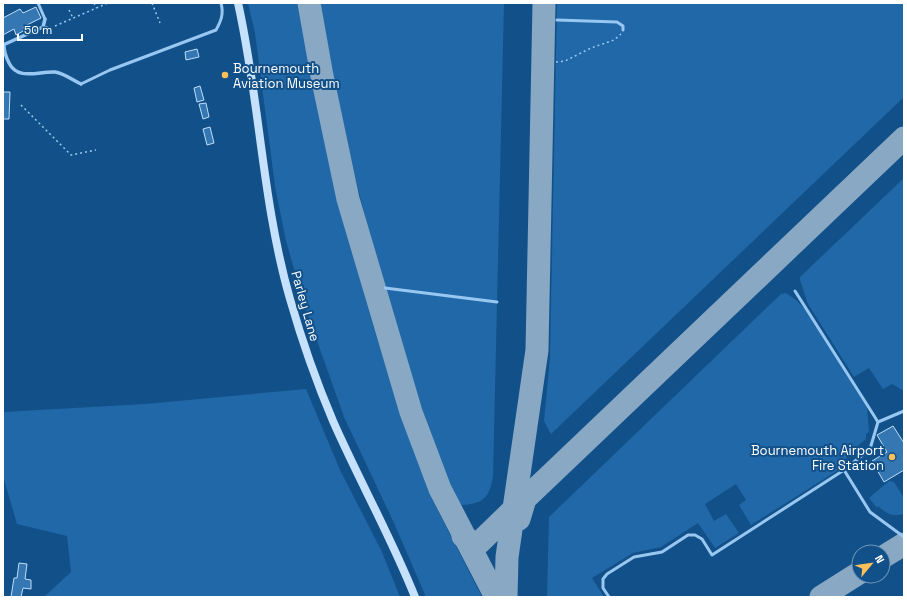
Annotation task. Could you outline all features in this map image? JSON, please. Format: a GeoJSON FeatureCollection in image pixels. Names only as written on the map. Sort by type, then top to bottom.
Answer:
{"type":"FeatureCollection","features":[{"type":"Feature","properties":{"kind":"main road","name":"Parley Lane"},"geometry":{"type":"LineString","coordinates":[[238,3],[244,31],[264,179],[275,238],[290,298],[309,359],[334,421],[401,561],[416,597]]}},
{"type":"Feature","properties":{"kind":"street"},"geometry":{"type":"LineString","coordinates":[[43,27],[45,19]]}},
{"type":"Feature","properties":{"kind":"street"},"geometry":{"type":"LineString","coordinates":[[49,29],[43,27],[3,45],[4,52],[14,71],[34,74],[56,72],[80,84]]}},
{"type":"Feature","properties":{"kind":"lane"},"geometry":{"type":"LineString","coordinates":[[38,3],[45,19]]}},
{"type":"Feature","properties":{"kind":"lane"},"geometry":{"type":"LineString","coordinates":[[80,84],[110,70],[216,30],[221,21],[223,10],[221,3]]}},
{"type":"Feature","properties":{"kind":"lane"},"geometry":{"type":"LineString","coordinates":[[557,20],[617,22],[622,26],[622,30]]}},
{"type":"Feature","properties":{"kind":"lane"},"geometry":{"type":"LineString","coordinates":[[384,288],[496,302]]}},
{"type":"Feature","properties":{"kind":"lane"},"geometry":{"type":"LineString","coordinates":[[609,597],[603,588],[603,579],[607,574],[634,557],[662,552],[688,535],[695,535],[702,539],[712,555],[844,470],[870,449],[878,422],[795,291]]}},
{"type":"Feature","properties":{"kind":"lane"},"geometry":{"type":"LineString","coordinates":[[878,422],[904,411]]}},
{"type":"Feature","properties":{"kind":"lane"},"geometry":{"type":"LineString","coordinates":[[844,470],[870,512],[904,537]]}},
{"type":"Feature","properties":{"kind":"path"},"geometry":{"type":"LineString","coordinates":[[94,3],[96,8]]}},
{"type":"Feature","properties":{"kind":"path"},"geometry":{"type":"LineString","coordinates":[[49,29],[108,3]]}},
{"type":"Feature","properties":{"kind":"path"},"geometry":{"type":"LineString","coordinates":[[152,3],[160,23]]}},
{"type":"Feature","properties":{"kind":"path"},"geometry":{"type":"LineString","coordinates":[[69,10],[73,18]]}},
{"type":"Feature","properties":{"kind":"path"},"geometry":{"type":"LineString","coordinates":[[556,62],[565,61],[591,48],[614,40],[621,35],[622,30]]}},
{"type":"Feature","properties":{"kind":"path"},"geometry":{"type":"LineString","coordinates":[[21,105],[72,155],[96,150]]}},
{"type":"Feature","properties":{"kind":"shaded area"},"geometry":{"type":"Polygon","coordinates":[[[248,3],[299,3],[313,87],[336,191],[369,312],[400,413],[433,501],[482,597],[426,597],[394,523],[344,417],[304,304],[286,241],[275,186],[255,33],[248,3]]]}},
{"type":"Feature","properties":{"kind":"shaded area"},"geometry":{"type":"Polygon","coordinates":[[[320,3],[504,3],[493,476],[490,489],[487,494],[480,501],[475,503],[462,505],[456,501],[412,379],[393,318],[359,193],[320,3]]]}},
{"type":"Feature","properties":{"kind":"shaded area"},"geometry":{"type":"Polygon","coordinates":[[[557,3],[904,3],[904,97],[551,434],[544,421],[550,357],[557,3]]]}},
{"type":"Feature","properties":{"kind":"shaded area"},"geometry":{"type":"Polygon","coordinates":[[[904,178],[904,391],[892,384],[883,389],[869,368],[854,377],[808,304],[800,277],[904,178]]]}},
{"type":"Feature","properties":{"kind":"shaded area"},"geometry":{"type":"Polygon","coordinates":[[[786,293],[807,311],[867,408],[869,432],[866,434],[866,439],[850,452],[840,469],[751,525],[739,505],[746,500],[736,484],[705,504],[714,521],[726,514],[739,533],[715,548],[698,523],[661,547],[633,553],[592,578],[604,597],[547,597],[549,517],[781,294],[786,293]]]}},
{"type":"Feature","properties":{"kind":"shaded area"},"geometry":{"type":"Polygon","coordinates":[[[306,389],[340,470],[382,552],[400,597],[44,597],[71,572],[67,536],[17,524],[3,476],[3,412],[145,404],[306,389]]]}},
{"type":"Feature","properties":{"kind":"shaded area"},"geometry":{"type":"Polygon","coordinates":[[[889,481],[894,482],[904,498],[904,514],[893,515],[887,513],[878,506],[877,508],[869,498],[889,481]]]}},
{"type":"Feature","properties":{"kind":"building"},"geometry":{"type":"Polygon","coordinates":[[[36,7],[41,18],[23,27],[25,30],[16,35],[14,29],[3,35],[3,18],[20,9],[23,13],[36,7]]]}},
{"type":"Feature","properties":{"kind":"building"},"geometry":{"type":"Polygon","coordinates":[[[197,49],[199,57],[186,60],[185,52],[197,49]]]}},
{"type":"Feature","properties":{"kind":"building"},"geometry":{"type":"Polygon","coordinates":[[[200,86],[204,100],[197,102],[194,88],[200,86]]]}},
{"type":"Feature","properties":{"kind":"building"},"geometry":{"type":"Polygon","coordinates":[[[3,92],[10,92],[9,119],[3,119],[3,92]]]}},
{"type":"Feature","properties":{"kind":"building"},"geometry":{"type":"Polygon","coordinates":[[[206,103],[209,117],[203,119],[199,104],[206,103]]]}},
{"type":"Feature","properties":{"kind":"building"},"geometry":{"type":"Polygon","coordinates":[[[210,127],[214,143],[207,145],[203,129],[210,127]]]}},
{"type":"Feature","properties":{"kind":"building","name":"Bournemouth Airport Fire Station"},"geometry":{"type":"Polygon","coordinates":[[[893,426],[904,443],[904,470],[884,482],[872,461],[887,452],[877,435],[893,426]]]}},
{"type":"Feature","properties":{"kind":"building"},"geometry":{"type":"Polygon","coordinates":[[[19,563],[27,564],[25,579],[31,580],[31,589],[23,588],[21,597],[11,597],[14,578],[17,578],[19,563]]]}},
{"type":"Feature","properties":{"kind":"taxiway"},"geometry":{"type":"LineString","coordinates":[[309,3],[322,76],[348,199],[411,412],[440,489],[496,597]]}},
{"type":"Feature","properties":{"kind":"taxiway"},"geometry":{"type":"LineString","coordinates":[[506,597],[507,557],[537,350],[544,3]]}},
{"type":"Feature","properties":{"kind":"taxiway"},"geometry":{"type":"LineString","coordinates":[[519,519],[525,499],[904,138]]}},
{"type":"Feature","properties":{"kind":"taxiway"},"geometry":{"type":"LineString","coordinates":[[463,536],[473,543],[479,543],[516,507]]}},
{"type":"Feature","properties":{"kind":"taxiway"},"geometry":{"type":"LineString","coordinates":[[891,552],[904,544]]}},
{"type":"Feature","properties":{"kind":"taxiway"},"geometry":{"type":"LineString","coordinates":[[821,597],[851,578]]}},
{"type":"Feature","properties":{"kind":"place","name":"Bournemouth Aviation Museum"},"geometry":{"type":"Point","coordinates":[225,75]}},
{"type":"Feature","properties":{"kind":"place","name":"Bournemouth Airport Fire Station"},"geometry":{"type":"Point","coordinates":[892,457]}}]}
